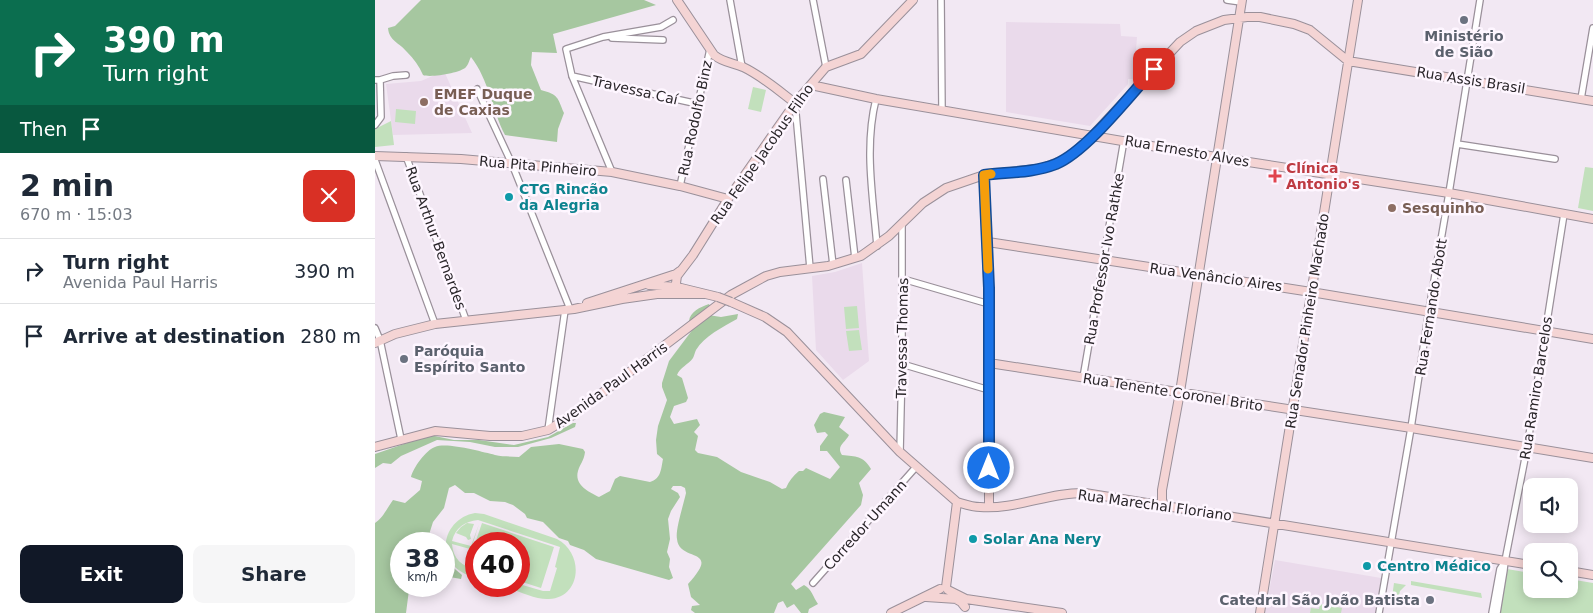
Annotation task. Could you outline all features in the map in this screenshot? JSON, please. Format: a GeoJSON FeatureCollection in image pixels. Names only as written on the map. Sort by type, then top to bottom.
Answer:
{"type":"FeatureCollection","features":[{"type":"Feature","properties":{"kind":"main road"},"geometry":{"type":"LineString","coordinates":[[677,0],[683,15],[718,59],[742,67],[769,82],[795,103]]}},
{"type":"Feature","properties":{"kind":"main road"},"geometry":{"type":"LineString","coordinates":[[825,67],[861,54],[913,0]]}},
{"type":"Feature","properties":{"kind":"main road","name":"Rua Senador Pinheiro Machado"},"geometry":{"type":"LineString","coordinates":[[1260,613],[1358,0]]}},
{"type":"Feature","properties":{"kind":"main road"},"geometry":{"type":"LineString","coordinates":[[1152,505],[1157,502],[1161,490],[1180,392],[1242,1]]}},
{"type":"Feature","properties":{"kind":"main road"},"geometry":{"type":"LineString","coordinates":[[810,268],[855,258],[877,246],[923,203],[939,191],[957,183],[984,175],[1032,170],[1057,164],[1075,152],[1093,135],[1180,42],[1210,24],[1239,17],[1259,17],[1294,24],[1310,30],[1348,61]]}},
{"type":"Feature","properties":{"kind":"main road","name":"Rua Assis Brasil"},"geometry":{"type":"LineString","coordinates":[[1348,61],[1593,100]]}},
{"type":"Feature","properties":{"kind":"main road","name":"Rua Felipe Jacobus Filho"},"geometry":{"type":"LineString","coordinates":[[622,298],[660,285],[677,276],[685,268],[727,199],[795,103],[825,67]]}},
{"type":"Feature","properties":{"kind":"main road","name":"Rua Ernesto Alves"},"geometry":{"type":"LineString","coordinates":[[811,84],[876,99],[1218,157],[1449,193],[1593,219]]}},
{"type":"Feature","properties":{"kind":"main road","name":"Rua Pita Pinheiro"},"geometry":{"type":"LineString","coordinates":[[375,156],[461,159],[611,172],[680,186],[727,199]]}},
{"type":"Feature","properties":{"kind":"main road"},"geometry":{"type":"LineString","coordinates":[[984,175],[989,304],[989,508]]}},
{"type":"Feature","properties":{"kind":"main road","name":"Rua Venâncio Aires"},"geometry":{"type":"LineString","coordinates":[[988,242],[1429,310],[1593,339]]}},
{"type":"Feature","properties":{"kind":"main road"},"geometry":{"type":"LineString","coordinates":[[609,299],[642,285],[676,274],[685,268]]}},
{"type":"Feature","properties":{"kind":"main road","name":"Avenida Paul Harris"},"geometry":{"type":"LineString","coordinates":[[375,447],[435,431],[508,436],[529,435],[547,430],[573,415],[718,301],[760,278],[780,272],[810,268]]}},
{"type":"Feature","properties":{"kind":"main road"},"geometry":{"type":"LineString","coordinates":[[677,276],[677,287]]}},
{"type":"Feature","properties":{"kind":"main road","name":"Rua Marechal Floriano"},"geometry":{"type":"LineString","coordinates":[[642,285],[677,287],[703,294],[718,301],[739,305],[765,317],[787,332],[900,452],[957,502],[989,508],[1072,493],[1085,493],[1523,564]]}},
{"type":"Feature","properties":{"kind":"main road"},"geometry":{"type":"LineString","coordinates":[[377,342],[395,334],[435,324],[569,309],[573,306],[609,299],[657,294],[703,294]]}},
{"type":"Feature","properties":{"kind":"main road","name":"Rua Tenente Coronel Brito"},"geometry":{"type":"LineString","coordinates":[[989,363],[1593,458]]}},
{"type":"Feature","properties":{"kind":"main road"},"geometry":{"type":"LineString","coordinates":[[1161,490],[1165,507]]}},
{"type":"Feature","properties":{"kind":"main road"},"geometry":{"type":"LineString","coordinates":[[944,590],[957,502]]}},
{"type":"Feature","properties":{"kind":"main road"},"geometry":{"type":"LineString","coordinates":[[1578,572],[1593,575]]}},
{"type":"Feature","properties":{"kind":"main road"},"geometry":{"type":"LineString","coordinates":[[891,613],[944,590]]}},
{"type":"Feature","properties":{"kind":"main road"},"geometry":{"type":"LineString","coordinates":[[944,590],[965,606]]}},
{"type":"Feature","properties":{"kind":"main road"},"geometry":{"type":"LineString","coordinates":[[944,590],[965,606],[1061,613]]}},
{"type":"Feature","properties":{"kind":"main road"},"geometry":{"type":"LineString","coordinates":[[928,596],[957,599]]}},
{"type":"Feature","properties":{"kind":"street"},"geometry":{"type":"LineString","coordinates":[[730,0],[742,67]]}},
{"type":"Feature","properties":{"kind":"street"},"geometry":{"type":"LineString","coordinates":[[813,0],[825,67]]}},
{"type":"Feature","properties":{"kind":"street"},"geometry":{"type":"LineString","coordinates":[[941,0],[942,110]]}},
{"type":"Feature","properties":{"kind":"street"},"geometry":{"type":"LineString","coordinates":[[1227,0],[1242,1]]}},
{"type":"Feature","properties":{"kind":"street","name":"Rua Fernando Abott"},"geometry":{"type":"LineString","coordinates":[[1379,613],[1411,428],[1479,0]]}},
{"type":"Feature","properties":{"kind":"street"},"geometry":{"type":"LineString","coordinates":[[611,172],[572,76],[566,51],[567,48],[603,37],[661,28],[673,20]]}},
{"type":"Feature","properties":{"kind":"street"},"geometry":{"type":"LineString","coordinates":[[1581,99],[1593,28]]}},
{"type":"Feature","properties":{"kind":"street"},"geometry":{"type":"LineString","coordinates":[[603,37],[663,40]]}},
{"type":"Feature","properties":{"kind":"street","name":"Rua Rodolfo Binz"},"geometry":{"type":"LineString","coordinates":[[680,186],[709,49]]}},
{"type":"Feature","properties":{"kind":"street"},"geometry":{"type":"LineString","coordinates":[[375,125],[381,117],[378,80],[407,75]]}},
{"type":"Feature","properties":{"kind":"street","name":"Travessa Caí"},"geometry":{"type":"LineString","coordinates":[[572,76],[698,104]]}},
{"type":"Feature","properties":{"kind":"street"},"geometry":{"type":"LineString","coordinates":[[477,89],[512,164],[569,309],[547,430]]}},
{"type":"Feature","properties":{"kind":"street"},"geometry":{"type":"LineString","coordinates":[[876,99],[871,120],[869,146],[877,246]]}},
{"type":"Feature","properties":{"kind":"street"},"geometry":{"type":"LineString","coordinates":[[795,103],[810,268]]}},
{"type":"Feature","properties":{"kind":"street","name":"Rua Professor Ivo Rathke"},"geometry":{"type":"LineString","coordinates":[[1083,378],[1105,261],[1124,140]]}},
{"type":"Feature","properties":{"kind":"street"},"geometry":{"type":"LineString","coordinates":[[1457,144],[1555,159]]}},
{"type":"Feature","properties":{"kind":"street","name":"Rua Arthur Bernardes"},"geometry":{"type":"LineString","coordinates":[[406,156],[466,320]]}},
{"type":"Feature","properties":{"kind":"street"},"geometry":{"type":"LineString","coordinates":[[375,160],[435,324]]}},
{"type":"Feature","properties":{"kind":"street"},"geometry":{"type":"LineString","coordinates":[[823,179],[833,264]]}},
{"type":"Feature","properties":{"kind":"street"},"geometry":{"type":"LineString","coordinates":[[846,180],[855,258]]}},
{"type":"Feature","properties":{"kind":"street","name":"Rua Ramiro Barcelos"},"geometry":{"type":"LineString","coordinates":[[1497,613],[1527,448],[1564,214]]}},
{"type":"Feature","properties":{"kind":"street","name":"Travessa Thomas"},"geometry":{"type":"LineString","coordinates":[[900,452],[902,223]]}},
{"type":"Feature","properties":{"kind":"street"},"geometry":{"type":"LineString","coordinates":[[903,279],[989,304]]}},
{"type":"Feature","properties":{"kind":"street"},"geometry":{"type":"LineString","coordinates":[[375,328],[401,439]]}},
{"type":"Feature","properties":{"kind":"street"},"geometry":{"type":"LineString","coordinates":[[902,364],[989,390]]}},
{"type":"Feature","properties":{"kind":"street","name":"Corredor Umann"},"geometry":{"type":"LineString","coordinates":[[813,583],[916,467]]}},
{"type":"Feature","properties":{"kind":"street","name":"Rua Ramiro Barcelos"},"geometry":{"type":"LineString","coordinates":[[1492,613],[1500,569],[1505,561]]}},
{"type":"Feature","properties":{"kind":"shaded area"},"geometry":{"type":"Polygon","coordinates":[[[1006,22],[1120,24],[1121,36],[1137,37],[1134,79],[1128,79],[1128,84],[1090,126],[1006,112],[1006,22]]]}},
{"type":"Feature","properties":{"kind":"shaded area","name":"EMEF Duque de Caxias"},"geometry":{"type":"Polygon","coordinates":[[[444,71],[472,133],[393,135],[386,84],[421,81],[444,71]]]}},
{"type":"Feature","properties":{"kind":"shaded area"},"geometry":{"type":"Polygon","coordinates":[[[862,263],[869,361],[843,380],[816,350],[812,276],[835,272],[862,263]]]}},
{"type":"Feature","properties":{"kind":"shaded area"},"geometry":{"type":"Polygon","coordinates":[[[1275,560],[1381,578],[1375,613],[1265,613],[1275,560]]]}},
{"type":"Feature","properties":{"kind":"green space"},"geometry":{"type":"Polygon","coordinates":[[[421,0],[644,0],[656,5],[553,34],[557,53],[532,52],[531,65],[541,90],[557,97],[564,113],[558,129],[557,142],[505,135],[482,75],[471,57],[468,65],[458,71],[438,75],[423,75],[412,57],[390,36],[388,28],[395,26],[421,0]]]}},
{"type":"Feature","properties":{"kind":"green space"},"geometry":{"type":"Polygon","coordinates":[[[753,87],[766,90],[761,112],[748,109],[753,87]]]}},
{"type":"Feature","properties":{"kind":"green space"},"geometry":{"type":"Polygon","coordinates":[[[396,109],[416,111],[415,124],[395,122],[396,109]]]}},
{"type":"Feature","properties":{"kind":"green space"},"geometry":{"type":"Polygon","coordinates":[[[391,121],[394,145],[375,147],[375,129],[391,121]]]}},
{"type":"Feature","properties":{"kind":"green space"},"geometry":{"type":"Polygon","coordinates":[[[1585,167],[1593,168],[1593,211],[1578,208],[1585,167]]]}},
{"type":"Feature","properties":{"kind":"green space"},"geometry":{"type":"Polygon","coordinates":[[[709,304],[711,308],[708,315],[721,317],[738,314],[737,319],[714,332],[699,345],[693,358],[677,375],[682,378],[688,398],[686,402],[674,406],[670,417],[674,424],[697,419],[700,425],[694,432],[698,436],[695,450],[698,453],[717,457],[741,472],[770,482],[782,489],[786,488],[799,471],[803,471],[806,468],[830,479],[840,467],[827,451],[820,451],[820,446],[828,435],[825,432],[817,433],[814,425],[820,414],[824,412],[845,417],[839,427],[849,435],[840,449],[842,455],[862,459],[871,469],[859,483],[863,495],[861,505],[791,584],[796,590],[804,585],[807,587],[818,604],[809,609],[808,613],[801,613],[794,604],[787,608],[783,601],[778,603],[774,613],[695,613],[691,610],[692,606],[700,605],[691,597],[688,584],[698,572],[701,564],[700,559],[684,551],[679,546],[677,539],[678,523],[686,493],[685,488],[681,486],[673,486],[671,489],[678,493],[680,497],[668,519],[670,539],[667,552],[673,578],[669,580],[596,559],[584,550],[570,545],[568,541],[559,538],[543,522],[527,518],[525,514],[513,505],[505,502],[490,501],[474,493],[465,493],[455,485],[449,488],[444,508],[433,522],[430,532],[390,532],[390,597],[408,597],[406,613],[375,613],[375,523],[383,516],[393,500],[405,503],[420,490],[422,481],[411,477],[412,473],[424,455],[435,447],[448,446],[498,456],[519,457],[531,447],[559,444],[583,449],[585,452],[578,471],[578,480],[583,487],[599,497],[610,491],[615,479],[620,476],[650,482],[654,481],[660,473],[663,459],[657,454],[656,440],[658,426],[667,400],[662,383],[669,361],[696,325],[689,321],[693,312],[709,304]]]}},
{"type":"Feature","properties":{"kind":"green space"},"geometry":{"type":"Polygon","coordinates":[[[857,306],[859,328],[846,329],[844,307],[857,306]]]}},
{"type":"Feature","properties":{"kind":"green space"},"geometry":{"type":"Polygon","coordinates":[[[859,330],[862,350],[849,351],[846,331],[859,330]]]}},
{"type":"Feature","properties":{"kind":"green space"},"geometry":{"type":"Polygon","coordinates":[[[576,423],[575,427],[551,438],[518,447],[495,447],[470,442],[437,440],[401,456],[391,464],[383,463],[375,468],[375,454],[430,435],[454,440],[479,440],[514,445],[548,437],[576,423]]]}},
{"type":"Feature","properties":{"kind":"green space"},"geometry":{"type":"Polygon","coordinates":[[[475,513],[484,514],[557,539],[566,546],[572,555],[575,564],[573,584],[560,597],[544,599],[530,595],[530,587],[550,591],[557,568],[555,567],[560,547],[530,537],[530,532],[514,532],[478,520],[461,526],[455,532],[449,532],[459,520],[475,513]]]}},
{"type":"Feature","properties":{"kind":"green space"},"geometry":{"type":"Polygon","coordinates":[[[467,523],[474,524],[471,532],[465,532],[465,537],[456,533],[467,523]]]}},
{"type":"Feature","properties":{"kind":"green space"},"geometry":{"type":"Polygon","coordinates":[[[482,523],[509,532],[479,532],[482,523]]]}},
{"type":"Feature","properties":{"kind":"green space"},"geometry":{"type":"Polygon","coordinates":[[[530,539],[554,547],[541,588],[530,584],[530,539]]]}},
{"type":"Feature","properties":{"kind":"green space"},"geometry":{"type":"Polygon","coordinates":[[[455,542],[465,544],[465,548],[455,545],[455,542]]]}},
{"type":"Feature","properties":{"kind":"green space"},"geometry":{"type":"Polygon","coordinates":[[[455,556],[465,565],[465,574],[455,567],[455,556]]]}},
{"type":"Feature","properties":{"kind":"green space"},"geometry":{"type":"Polygon","coordinates":[[[455,569],[462,575],[461,579],[455,578],[455,569]]]}},
{"type":"Feature","properties":{"kind":"green space"},"geometry":{"type":"Polygon","coordinates":[[[1507,569],[1523,572],[1523,598],[1578,598],[1578,580],[1593,583],[1593,613],[1500,613],[1507,569]]]}},
{"type":"Feature","properties":{"kind":"green space"},"geometry":{"type":"Polygon","coordinates":[[[1411,581],[1481,593],[1482,598],[1411,585],[1411,581]]]}},
{"type":"Feature","properties":{"kind":"green space"},"geometry":{"type":"Polygon","coordinates":[[[1394,583],[1406,585],[1400,591],[1397,603],[1394,606],[1391,604],[1394,583]]]}},
{"type":"Feature","properties":{"kind":"green space"},"geometry":{"type":"Polygon","coordinates":[[[1320,604],[1342,608],[1341,613],[1310,613],[1311,608],[1319,609],[1320,604]]]}},
{"type":"Feature","properties":{"kind":"slow traffic"},"geometry":{"type":"LineString","coordinates":[[988,269],[984,175],[991,174]]}},
{"type":"Feature","properties":{"kind":"place","name":"Ministério de Sião"},"geometry":{"type":"Point","coordinates":[1464,20]}},
{"type":"Feature","properties":{"kind":"place","name":"EMEF Duque de Caxias"},"geometry":{"type":"Point","coordinates":[424,102]}},
{"type":"Feature","properties":{"kind":"place","name":"Clínica Antonio's"},"geometry":{"type":"Point","coordinates":[1275,176]}},
{"type":"Feature","properties":{"kind":"place","name":"CTG Rincão da Alegria"},"geometry":{"type":"Point","coordinates":[509,197]}},
{"type":"Feature","properties":{"kind":"place","name":"Sesquinho"},"geometry":{"type":"Point","coordinates":[1392,208]}},
{"type":"Feature","properties":{"kind":"place","name":"Paróquia Espírito Santo"},"geometry":{"type":"Point","coordinates":[404,359]}},
{"type":"Feature","properties":{"kind":"place","name":"Solar Ana Nery"},"geometry":{"type":"Point","coordinates":[973,539]}},
{"type":"Feature","properties":{"kind":"place","name":"Centro Médico"},"geometry":{"type":"Point","coordinates":[1367,566]}},
{"type":"Feature","properties":{"kind":"place","name":"Catedral São João Batista"},"geometry":{"type":"Point","coordinates":[1430,600]}},
{"type":"Feature","properties":{"kind":"route"},"geometry":{"type":"LineString","coordinates":[[989,468],[989,288],[984,175],[1024,171],[1057,164],[1075,152],[1093,135],[1154,69]]}}]}
